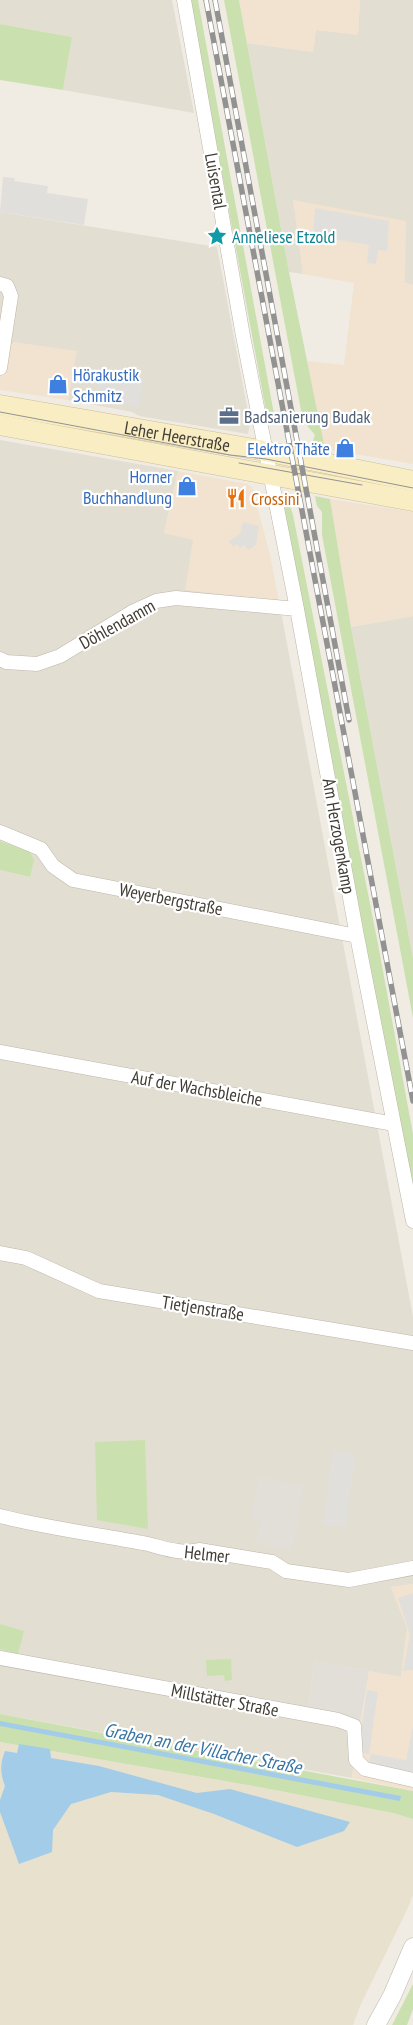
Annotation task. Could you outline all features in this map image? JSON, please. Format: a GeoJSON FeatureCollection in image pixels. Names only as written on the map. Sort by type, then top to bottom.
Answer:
{"type":"FeatureCollection","features":[{"type":"Feature","properties":{"kind":"main road","name":"Leher Heerstraße"},"geometry":{"type":"LineString","coordinates":[[0,406],[265,451],[413,481]]}},
{"type":"Feature","properties":{"kind":"main road","name":"Leher Heerstraße"},"geometry":{"type":"LineString","coordinates":[[0,425],[413,501]]}},
{"type":"Feature","properties":{"kind":"street","name":"Luisental"},"geometry":{"type":"LineString","coordinates":[[184,0],[265,451]]}},
{"type":"Feature","properties":{"kind":"street"},"geometry":{"type":"LineString","coordinates":[[0,284],[7,286],[11,296],[0,368]]}},
{"type":"Feature","properties":{"kind":"street","name":"Am Herzogenkamp"},"geometry":{"type":"LineString","coordinates":[[265,451],[297,609],[357,936],[413,1221]]}},
{"type":"Feature","properties":{"kind":"street","name":"Döhlendamm"},"geometry":{"type":"LineString","coordinates":[[0,659],[6,662],[37,664],[60,656],[134,611],[156,601],[176,598],[297,609]]}},
{"type":"Feature","properties":{"kind":"street","name":"Weyerbergstraße"},"geometry":{"type":"LineString","coordinates":[[0,832],[41,849],[54,866],[73,880],[357,936]]}},
{"type":"Feature","properties":{"kind":"street","name":"Auf der Wachsbleiche"},"geometry":{"type":"LineString","coordinates":[[0,1052],[394,1124]]}},
{"type":"Feature","properties":{"kind":"street","name":"Tietjenstraße"},"geometry":{"type":"LineString","coordinates":[[0,1253],[26,1258],[99,1290],[413,1343]]}},
{"type":"Feature","properties":{"kind":"street","name":"Helmer"},"geometry":{"type":"LineString","coordinates":[[0,1516],[188,1553],[199,1550],[272,1562],[286,1571],[349,1580],[413,1568]]}},
{"type":"Feature","properties":{"kind":"street","name":"Millstätter Straße"},"geometry":{"type":"LineString","coordinates":[[0,1658],[338,1720],[354,1726],[356,1760],[365,1769],[413,1780]]}},
{"type":"Feature","properties":{"kind":"street"},"geometry":{"type":"LineString","coordinates":[[376,2025],[392,1996],[413,1947]]}},
{"type":"Feature","properties":{"kind":"shaded area"},"geometry":{"type":"Polygon","coordinates":[[[0,0],[172,0],[194,113],[63,90],[72,37],[0,24],[0,0]]]}},
{"type":"Feature","properties":{"kind":"shaded area"},"geometry":{"type":"Polygon","coordinates":[[[239,0],[360,0],[358,35],[316,30],[313,52],[247,43],[239,0]]]}},
{"type":"Feature","properties":{"kind":"shaded area"},"geometry":{"type":"Polygon","coordinates":[[[360,0],[413,0],[413,285],[405,283],[294,200],[303,274],[289,272],[247,43],[313,52],[316,30],[358,34],[360,0]]]}},
{"type":"Feature","properties":{"kind":"shaded area"},"geometry":{"type":"Polygon","coordinates":[[[3,177],[15,178],[14,181],[48,186],[47,193],[88,199],[84,225],[0,212],[3,177]]]}},
{"type":"Feature","properties":{"kind":"shaded area"},"geometry":{"type":"Polygon","coordinates":[[[293,200],[406,221],[405,283],[413,285],[413,464],[325,449],[307,361],[344,365],[354,283],[303,274],[293,200]]]}},
{"type":"Feature","properties":{"kind":"shaded area"},"geometry":{"type":"Polygon","coordinates":[[[315,208],[389,221],[387,251],[378,250],[376,264],[367,263],[369,245],[313,236],[315,208]]]}},
{"type":"Feature","properties":{"kind":"shaded area"},"geometry":{"type":"Polygon","coordinates":[[[0,212],[217,247],[250,423],[248,434],[139,416],[132,412],[68,400],[76,351],[0,353],[0,212]]]}},
{"type":"Feature","properties":{"kind":"shaded area"},"geometry":{"type":"Polygon","coordinates":[[[14,342],[77,351],[68,400],[0,390],[0,353],[14,342]]]}},
{"type":"Feature","properties":{"kind":"shaded area"},"geometry":{"type":"Polygon","coordinates":[[[100,371],[144,379],[139,408],[95,400],[100,371]]]}},
{"type":"Feature","properties":{"kind":"shaded area"},"geometry":{"type":"Polygon","coordinates":[[[0,440],[178,471],[164,533],[193,539],[279,601],[413,1317],[413,1584],[391,1587],[407,1628],[401,1677],[314,1661],[308,1714],[360,1724],[352,1778],[0,1714],[0,870],[30,877],[30,852],[0,841],[0,440]]]}},
{"type":"Feature","properties":{"kind":"shaded area"},"geometry":{"type":"Polygon","coordinates":[[[178,471],[247,484],[252,487],[270,555],[279,601],[185,590],[193,540],[164,533],[178,471]]]}},
{"type":"Feature","properties":{"kind":"shaded area"},"geometry":{"type":"Polygon","coordinates":[[[330,499],[413,512],[413,616],[351,627],[330,499]]]}},
{"type":"Feature","properties":{"kind":"shaded area"},"geometry":{"type":"Polygon","coordinates":[[[243,522],[259,526],[256,545],[248,550],[245,545],[240,548],[237,544],[233,547],[229,541],[240,534],[243,522]]]}},
{"type":"Feature","properties":{"kind":"shaded area"},"geometry":{"type":"Polygon","coordinates":[[[413,616],[413,958],[351,627],[413,616]]]}},
{"type":"Feature","properties":{"kind":"shaded area"},"geometry":{"type":"Polygon","coordinates":[[[332,1451],[355,1454],[346,1527],[323,1525],[332,1451]]]}},
{"type":"Feature","properties":{"kind":"shaded area"},"geometry":{"type":"Polygon","coordinates":[[[259,1476],[304,1486],[293,1550],[256,1544],[259,1522],[249,1521],[259,1476]]]}},
{"type":"Feature","properties":{"kind":"shaded area"},"geometry":{"type":"Polygon","coordinates":[[[413,1584],[413,1791],[352,1778],[369,1671],[401,1677],[407,1628],[391,1587],[413,1584]]]}},
{"type":"Feature","properties":{"kind":"shaded area"},"geometry":{"type":"Polygon","coordinates":[[[413,1593],[413,1670],[403,1671],[410,1635],[398,1598],[413,1593]]]}},
{"type":"Feature","properties":{"kind":"shaded area"},"geometry":{"type":"Polygon","coordinates":[[[314,1661],[369,1671],[360,1724],[308,1715],[314,1661]]]}},
{"type":"Feature","properties":{"kind":"shaded area"},"geometry":{"type":"Polygon","coordinates":[[[367,1690],[378,1692],[369,1754],[358,1752],[367,1690]]]}},
{"type":"Feature","properties":{"kind":"shaded area"},"geometry":{"type":"Polygon","coordinates":[[[413,1727],[413,1774],[368,1765],[371,1754],[406,1760],[413,1727]]]}},
{"type":"Feature","properties":{"kind":"shaded area"},"geometry":{"type":"Polygon","coordinates":[[[0,1742],[259,1787],[393,1813],[413,1819],[413,1895],[361,2004],[353,2025],[0,2025],[0,1742]]]}},
{"type":"Feature","properties":{"kind":"green space"},"geometry":{"type":"Polygon","coordinates":[[[190,0],[198,0],[274,414],[266,411],[190,0]]]}},
{"type":"Feature","properties":{"kind":"green space"},"geometry":{"type":"Polygon","coordinates":[[[224,0],[239,0],[289,272],[325,449],[311,446],[315,435],[303,421],[224,0]]]}},
{"type":"Feature","properties":{"kind":"green space"},"geometry":{"type":"Polygon","coordinates":[[[0,24],[72,37],[63,90],[0,80],[0,24]]]}},
{"type":"Feature","properties":{"kind":"green space"},"geometry":{"type":"Polygon","coordinates":[[[287,496],[293,515],[378,944],[413,1134],[413,1197],[303,609],[282,510],[284,499],[287,496]]]}},
{"type":"Feature","properties":{"kind":"green space"},"geometry":{"type":"Polygon","coordinates":[[[315,496],[330,499],[351,627],[413,958],[413,1018],[322,535],[322,512],[317,506],[315,496]]]}},
{"type":"Feature","properties":{"kind":"green space"},"geometry":{"type":"Polygon","coordinates":[[[0,841],[30,852],[34,860],[30,877],[0,870],[0,841]]]}},
{"type":"Feature","properties":{"kind":"green space"},"geometry":{"type":"Polygon","coordinates":[[[145,1440],[148,1529],[97,1520],[95,1442],[145,1440]]]}},
{"type":"Feature","properties":{"kind":"green space"},"geometry":{"type":"Polygon","coordinates":[[[0,1624],[24,1631],[18,1654],[0,1649],[0,1624]]]}},
{"type":"Feature","properties":{"kind":"green space"},"geometry":{"type":"Polygon","coordinates":[[[231,1659],[232,1680],[225,1681],[224,1675],[207,1676],[206,1660],[231,1659]]]}},
{"type":"Feature","properties":{"kind":"green space"},"geometry":{"type":"Polygon","coordinates":[[[0,1714],[413,1791],[413,1819],[393,1813],[259,1787],[0,1742],[0,1714]]]}},
{"type":"Feature","properties":{"kind":"green space"},"geometry":{"type":"Polygon","coordinates":[[[413,1984],[413,2009],[407,2025],[392,2025],[413,1984]]]}},
{"type":"Feature","properties":{"kind":"water"},"geometry":{"type":"Polygon","coordinates":[[[0,1721],[401,1796],[400,1801],[0,1726],[0,1721]]]}},
{"type":"Feature","properties":{"kind":"water"},"geometry":{"type":"Polygon","coordinates":[[[19,1744],[50,1749],[51,1758],[99,1766],[197,1793],[230,1789],[350,1822],[344,1831],[297,1847],[214,1814],[158,1795],[111,1792],[71,1804],[53,1830],[52,1852],[19,1864],[0,1812],[0,1800],[5,1786],[1,1768],[3,1755],[5,1751],[17,1753],[19,1744]]]}},
{"type":"Feature","properties":{"kind":"tram line"},"geometry":{"type":"LineString","coordinates":[[0,412],[230,455],[266,459],[413,488]]}},
{"type":"Feature","properties":{"kind":"tram line"},"geometry":{"type":"LineString","coordinates":[[239,463],[362,485]]}},
{"type":"Feature","properties":{"kind":"railway"},"geometry":{"type":"LineString","coordinates":[[206,0],[413,1101]]}},
{"type":"Feature","properties":{"kind":"railway"},"geometry":{"type":"LineString","coordinates":[[215,0],[349,720]]}},
{"type":"Feature","properties":{"kind":"place","name":"Anneliese Etzold"},"geometry":{"type":"Point","coordinates":[217,236]}},
{"type":"Feature","properties":{"kind":"place","name":"Hörakustik Schmitz"},"geometry":{"type":"Point","coordinates":[58,384]}},
{"type":"Feature","properties":{"kind":"place","name":"Badsanierung Budak"},"geometry":{"type":"Point","coordinates":[229,416]}},
{"type":"Feature","properties":{"kind":"place","name":"Elektro Thäte"},"geometry":{"type":"Point","coordinates":[345,448]}},
{"type":"Feature","properties":{"kind":"place","name":"Horner Buchhandlung"},"geometry":{"type":"Point","coordinates":[187,486]}},
{"type":"Feature","properties":{"kind":"place","name":"Crossini"},"geometry":{"type":"Point","coordinates":[236,498]}},
{"type":"Feature","properties":{"kind":"water label","name":"Graben an der Villacher Straße"},"geometry":{"type":"Point","coordinates":[203,1748]}}]}
